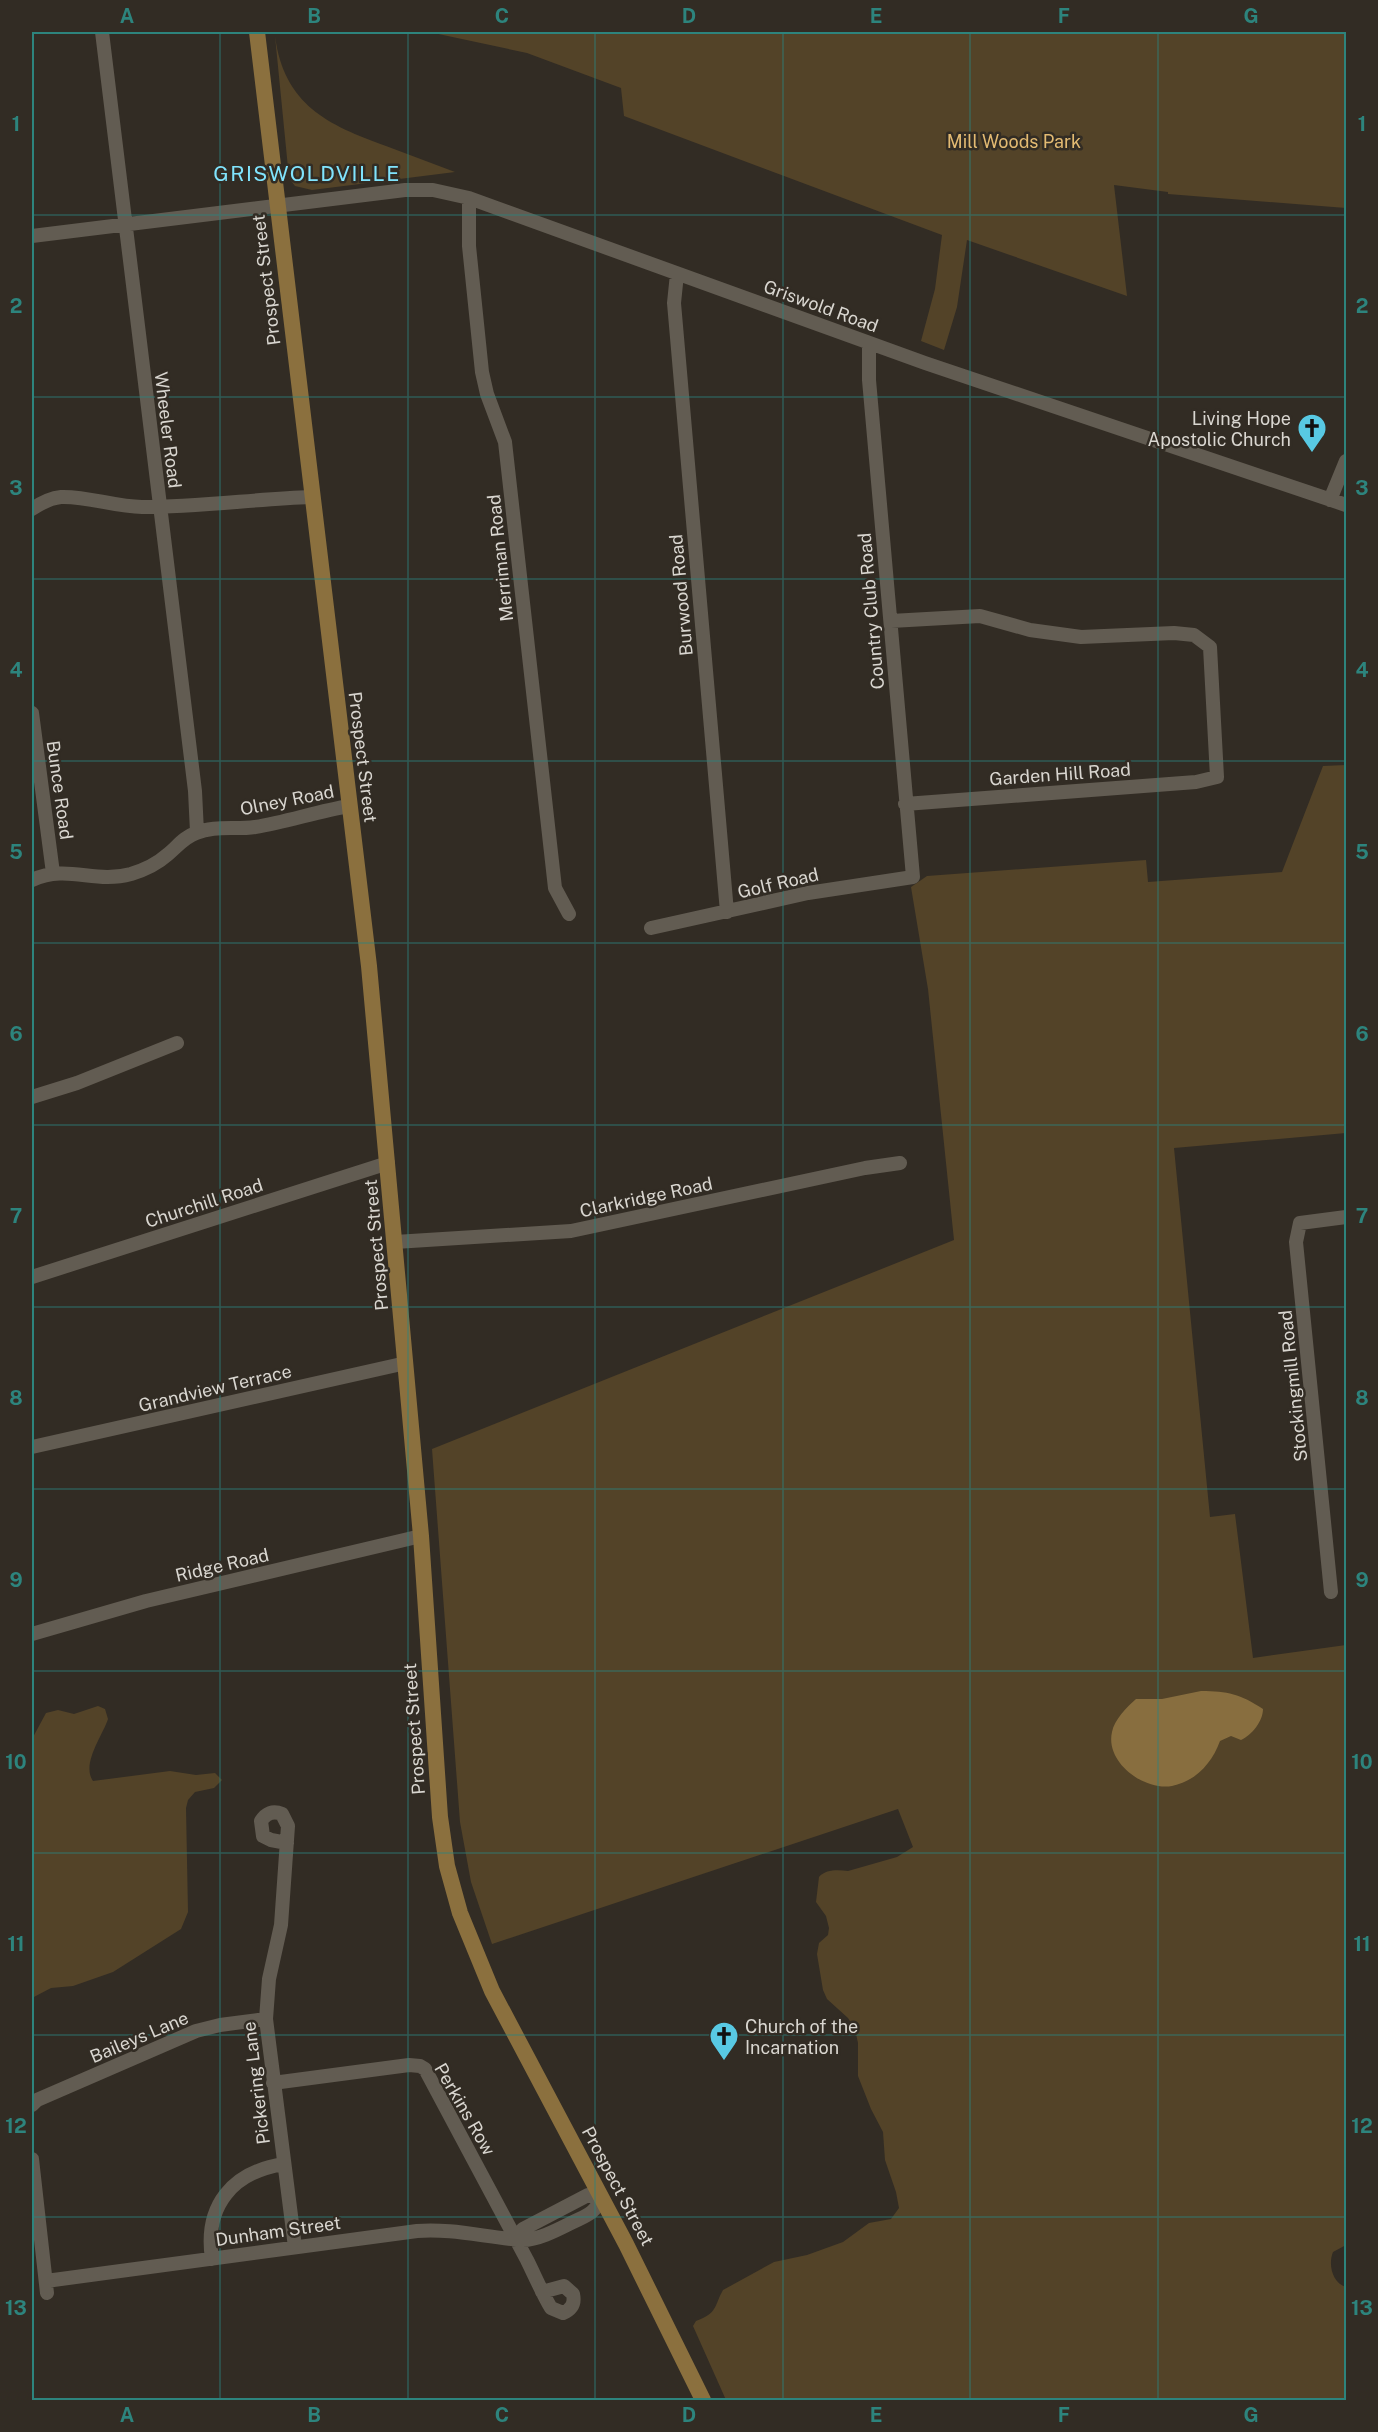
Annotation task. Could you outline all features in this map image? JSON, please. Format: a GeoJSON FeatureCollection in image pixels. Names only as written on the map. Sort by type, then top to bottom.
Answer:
{"type":"FeatureCollection","features":[{"type":"Feature","properties":{"kind":"main road","name":"Prospect Street"},"geometry":{"type":"LineString","coordinates":[[256,32],[369,966],[421,1536],[440,1817],[450,1880],[468,1935],[492,1991],[602,2198],[703,2400]]}},
{"type":"Feature","properties":{"kind":"street","name":"Wheeler Road"},"geometry":{"type":"LineString","coordinates":[[102,32],[195,791],[197,832]]}},
{"type":"Feature","properties":{"kind":"street","name":"Griswold Road"},"geometry":{"type":"LineString","coordinates":[[32,236],[415,189],[433,190],[469,198],[869,343],[1347,505]]}},
{"type":"Feature","properties":{"kind":"street","name":"Merriman Road"},"geometry":{"type":"LineString","coordinates":[[469,198],[469,246],[482,372],[487,394],[505,442],[555,888],[569,914]]}},
{"type":"Feature","properties":{"kind":"street","name":"Burwood Road"},"geometry":{"type":"LineString","coordinates":[[677,274],[675,315],[727,912]]}},
{"type":"Feature","properties":{"kind":"street","name":"Country Club Road"},"geometry":{"type":"LineString","coordinates":[[869,343],[869,380],[913,877]]}},
{"type":"Feature","properties":{"kind":"street"},"geometry":{"type":"LineString","coordinates":[[1330,500],[1347,461]]}},
{"type":"Feature","properties":{"kind":"street"},"geometry":{"type":"LineString","coordinates":[[32,509],[48,500],[69,497],[114,506],[159,506],[311,497]]}},
{"type":"Feature","properties":{"kind":"street","name":"Garden Hill Road"},"geometry":{"type":"LineString","coordinates":[[891,621],[980,616],[1030,630],[1081,638],[1174,633],[1194,635],[1210,647],[1217,777],[1196,782],[905,804]]}},
{"type":"Feature","properties":{"kind":"street","name":"Bunce Road"},"geometry":{"type":"LineString","coordinates":[[32,712],[53,873]]}},
{"type":"Feature","properties":{"kind":"street","name":"Olney Road"},"geometry":{"type":"LineString","coordinates":[[197,832],[262,826],[350,806]]}},
{"type":"Feature","properties":{"kind":"street"},"geometry":{"type":"LineString","coordinates":[[32,879],[67,872],[108,878],[132,873],[160,861],[187,837],[197,832]]}},
{"type":"Feature","properties":{"kind":"street","name":"Golf Road"},"geometry":{"type":"LineString","coordinates":[[651,928],[808,893],[913,877]]}},
{"type":"Feature","properties":{"kind":"street"},"geometry":{"type":"LineString","coordinates":[[32,1097],[77,1083],[177,1043]]}},
{"type":"Feature","properties":{"kind":"street","name":"Churchill Road"},"geometry":{"type":"LineString","coordinates":[[32,1277],[388,1163]]}},
{"type":"Feature","properties":{"kind":"street","name":"Clarkridge Road"},"geometry":{"type":"LineString","coordinates":[[395,1242],[571,1231],[865,1168],[900,1163]]}},
{"type":"Feature","properties":{"kind":"street","name":"Stockingmill Road"},"geometry":{"type":"LineString","coordinates":[[1331,1592],[1296,1242],[1300,1223],[1347,1217]]}},
{"type":"Feature","properties":{"kind":"street","name":"Grandview Terrace"},"geometry":{"type":"LineString","coordinates":[[32,1448],[406,1363]]}},
{"type":"Feature","properties":{"kind":"street","name":"Ridge Road"},"geometry":{"type":"LineString","coordinates":[[32,1634],[146,1601],[421,1536]]}},
{"type":"Feature","properties":{"kind":"street","name":"Pickering Lane"},"geometry":{"type":"LineString","coordinates":[[287,1843],[281,1925],[269,1979],[266,2019],[295,2247]]}},
{"type":"Feature","properties":{"kind":"street","name":"Baileys Lane"},"geometry":{"type":"LineString","coordinates":[[32,2105],[38,2100],[196,2031],[220,2025],[266,2019]]}},
{"type":"Feature","properties":{"kind":"street","name":"Perkins Row"},"geometry":{"type":"LineString","coordinates":[[273,2083],[409,2065],[425,2069],[516,2238],[542,2292]]}},
{"type":"Feature","properties":{"kind":"street","name":"Dunham Street"},"geometry":{"type":"LineString","coordinates":[[32,2159],[46,2287],[212,2259],[431,2230],[484,2237],[516,2238]]}},
{"type":"Feature","properties":{"kind":"street"},"geometry":{"type":"LineString","coordinates":[[212,2259],[209,2236],[211,2223],[225,2195],[240,2180],[250,2174],[284,2164]]}},
{"type":"Feature","properties":{"kind":"street"},"geometry":{"type":"LineString","coordinates":[[516,2238],[523,2229],[587,2196],[602,2198]]}},
{"type":"Feature","properties":{"kind":"green space","name":"Mill Woods Park"},"geometry":{"type":"Polygon","coordinates":[[[429,32],[1346,32],[1346,208],[1168,194],[1168,192],[1114,185],[1127,296],[967,240],[957,307],[944,350],[921,341],[935,289],[942,235],[624,116],[621,88],[527,53],[429,32]]]}},
{"type":"Feature","properties":{"kind":"green space"},"geometry":{"type":"Polygon","coordinates":[[[275,36],[280,60],[288,79],[299,96],[312,109],[345,130],[455,172],[312,190],[295,186],[289,178],[275,36]]]}},
{"type":"Feature","properties":{"kind":"green space"},"geometry":{"type":"Polygon","coordinates":[[[1346,765],[1346,1133],[1174,1148],[1210,1517],[1235,1514],[1253,1658],[1346,1645],[1346,2245],[1333,2252],[1331,2262],[1332,2272],[1337,2282],[1346,2287],[1346,2400],[726,2400],[693,2326],[696,2321],[712,2312],[723,2290],[774,2262],[807,2255],[843,2242],[869,2223],[891,2219],[899,2208],[885,2160],[883,2132],[858,2076],[858,2043],[855,2029],[848,2018],[827,1999],[823,1990],[817,1954],[819,1943],[828,1935],[829,1928],[826,1916],[816,1902],[819,1877],[825,1873],[836,1870],[848,1871],[897,1857],[913,1847],[898,1809],[492,1944],[471,1882],[460,1822],[432,1449],[954,1240],[928,989],[911,887],[927,876],[1146,860],[1148,882],[1282,872],[1323,766],[1346,765]]]}},
{"type":"Feature","properties":{"kind":"green space"},"geometry":{"type":"Polygon","coordinates":[[[98,1706],[105,1709],[108,1719],[91,1758],[90,1774],[93,1781],[170,1771],[196,1775],[215,1773],[222,1780],[214,1788],[195,1792],[188,1800],[186,1808],[188,1912],[181,1929],[113,1972],[73,1986],[51,1988],[32,1998],[32,1739],[46,1713],[58,1710],[74,1714],[98,1706]]]}},
{"type":"Feature","properties":{"kind":"shaded area"},"geometry":{"type":"Polygon","coordinates":[[[1201,1691],[1234,1694],[1255,1704],[1263,1709],[1259,1723],[1249,1735],[1241,1740],[1231,1736],[1220,1741],[1208,1764],[1181,1784],[1161,1786],[1150,1784],[1129,1772],[1114,1754],[1111,1743],[1113,1727],[1125,1710],[1136,1699],[1162,1699],[1201,1691]]]}},
{"type":"Feature","properties":{"kind":"place","name":"Living Hope Apostolic Church"},"geometry":{"type":"Point","coordinates":[1312,454]}},
{"type":"Feature","properties":{"kind":"place","name":"Church of the Incarnation"},"geometry":{"type":"Point","coordinates":[724,2062]}},
{"type":"Feature","properties":{"kind":"district","name":"GRISWOLDVILLE"},"geometry":{"type":"Point","coordinates":[307,173]}}]}
